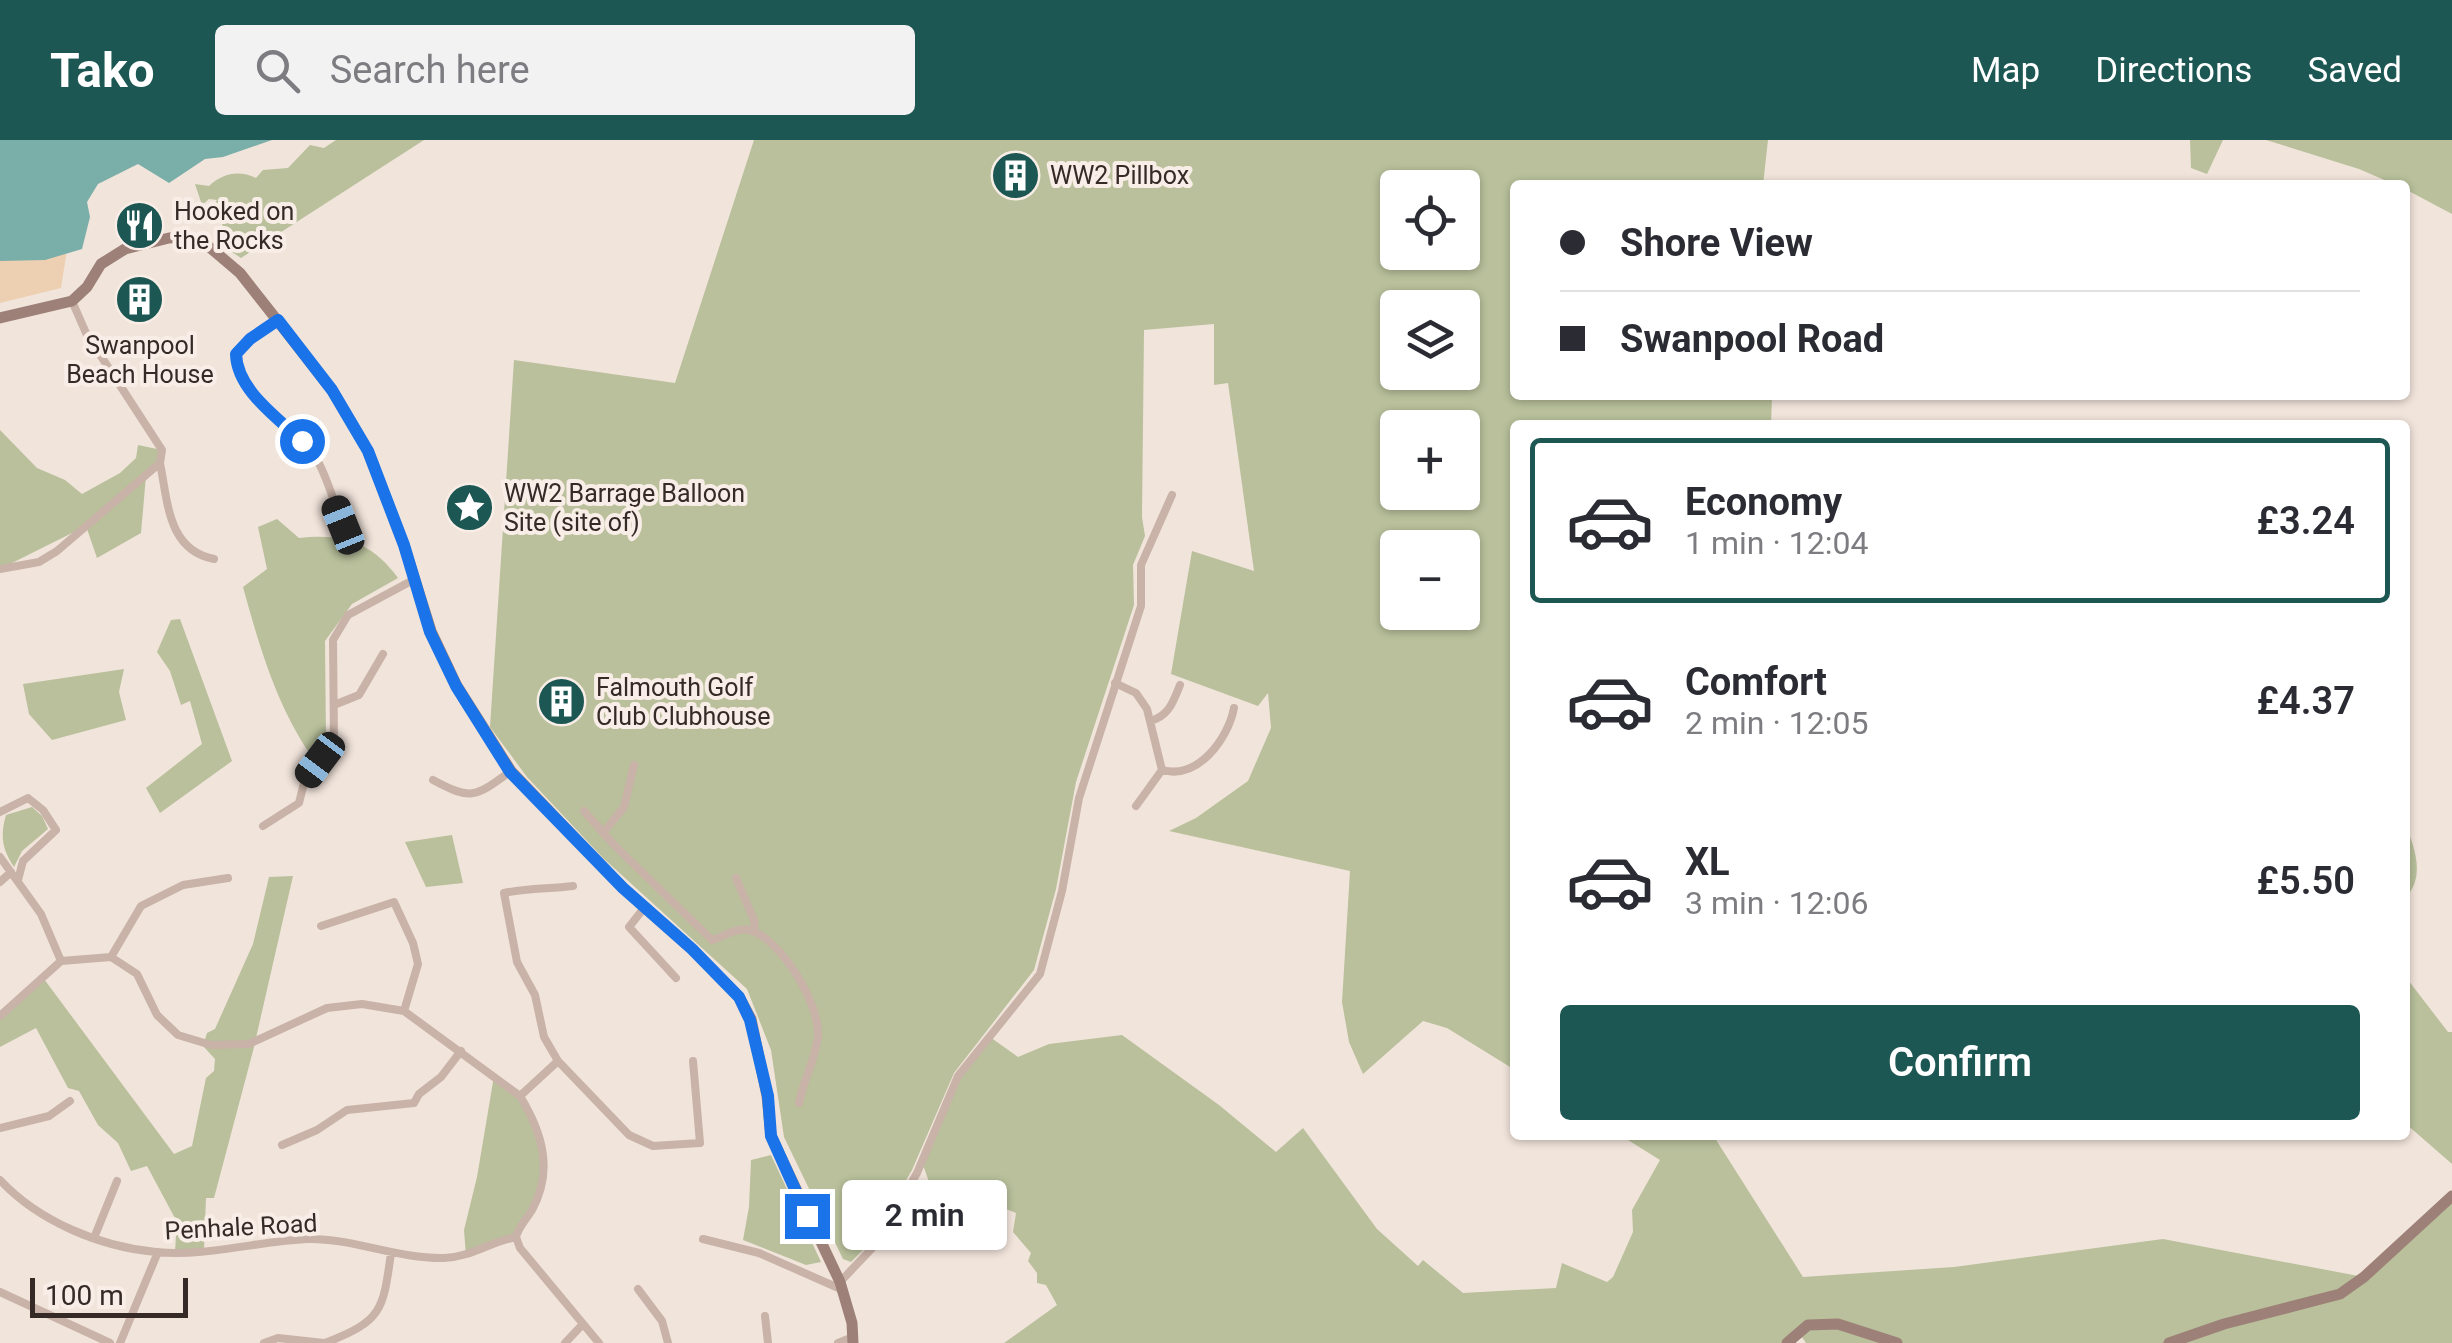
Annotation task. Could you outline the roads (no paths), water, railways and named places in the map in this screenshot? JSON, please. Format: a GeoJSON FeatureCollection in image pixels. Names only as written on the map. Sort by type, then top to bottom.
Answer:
{"type":"FeatureCollection","features":[{"type":"Feature","properties":{"kind":"street"},"geometry":{"type":"LineString","coordinates":[[0,318],[72,301],[101,264],[124,249],[170,238],[188,237],[207,246],[240,273],[332,390],[368,451],[430,632],[456,686],[510,772],[644,908],[739,997],[750,1020],[768,1096],[771,1136],[842,1286],[853,1340],[838,1343]]}},
{"type":"Feature","properties":{"kind":"street"},"geometry":{"type":"LineString","coordinates":[[72,301],[86,332],[162,450],[160,463],[173,524],[181,539],[196,556],[214,560]]}},
{"type":"Feature","properties":{"kind":"street"},"geometry":{"type":"LineString","coordinates":[[278,320],[236,354],[236,368],[248,388],[316,458],[343,525]]}},
{"type":"Feature","properties":{"kind":"street"},"geometry":{"type":"LineString","coordinates":[[0,569],[39,562],[58,551],[160,463]]}},
{"type":"Feature","properties":{"kind":"street"},"geometry":{"type":"LineString","coordinates":[[842,1286],[877,1243],[917,1173],[958,1076],[1040,974],[1062,891],[1078,798],[1141,606],[1141,565],[1172,496]]}},
{"type":"Feature","properties":{"kind":"street"},"geometry":{"type":"LineString","coordinates":[[263,826],[298,803],[305,779],[334,742],[333,640],[348,615],[415,580]]}},
{"type":"Feature","properties":{"kind":"street"},"geometry":{"type":"LineString","coordinates":[[334,705],[358,695],[382,654]]}},
{"type":"Feature","properties":{"kind":"street"},"geometry":{"type":"LineString","coordinates":[[1115,683],[1136,693],[1147,709],[1162,770],[1136,806]]}},
{"type":"Feature","properties":{"kind":"street"},"geometry":{"type":"LineString","coordinates":[[1150,721],[1162,718],[1180,685]]}},
{"type":"Feature","properties":{"kind":"street"},"geometry":{"type":"LineString","coordinates":[[1162,770],[1174,773],[1197,764],[1219,745],[1231,727],[1234,708]]}},
{"type":"Feature","properties":{"kind":"street"},"geometry":{"type":"LineString","coordinates":[[603,833],[624,807],[634,766]]}},
{"type":"Feature","properties":{"kind":"street"},"geometry":{"type":"LineString","coordinates":[[433,780],[462,795],[479,794],[510,772]]}},
{"type":"Feature","properties":{"kind":"street"},"geometry":{"type":"LineString","coordinates":[[0,812],[28,798],[44,810],[56,830],[22,861],[18,880]]}},
{"type":"Feature","properties":{"kind":"street"},"geometry":{"type":"LineString","coordinates":[[584,811],[712,940],[741,930],[754,932],[781,954],[798,975],[816,1017],[818,1036],[799,1103]]}},
{"type":"Feature","properties":{"kind":"street"},"geometry":{"type":"LineString","coordinates":[[0,857],[41,914],[61,961]]}},
{"type":"Feature","properties":{"kind":"street"},"geometry":{"type":"LineString","coordinates":[[0,882],[11,872]]}},
{"type":"Feature","properties":{"kind":"street"},"geometry":{"type":"LineString","coordinates":[[111,956],[141,906],[183,884],[228,878]]}},
{"type":"Feature","properties":{"kind":"street"},"geometry":{"type":"LineString","coordinates":[[736,878],[754,920],[754,932]]}},
{"type":"Feature","properties":{"kind":"street"},"geometry":{"type":"LineString","coordinates":[[573,886],[504,893],[517,962],[536,995],[544,1037],[558,1061],[629,1135],[653,1146],[700,1143],[693,1061]]}},
{"type":"Feature","properties":{"kind":"street"},"geometry":{"type":"LineString","coordinates":[[320,926],[394,902],[418,964],[404,1011]]}},
{"type":"Feature","properties":{"kind":"street"},"geometry":{"type":"LineString","coordinates":[[644,908],[630,927],[676,978]]}},
{"type":"Feature","properties":{"kind":"street"},"geometry":{"type":"LineString","coordinates":[[0,1016],[61,961],[111,956],[137,974],[157,1016],[178,1035],[211,1044],[248,1044],[327,1008],[362,1004],[404,1011],[520,1096],[542,1141],[544,1158],[538,1194],[516,1237],[520,1248],[599,1343]]}},
{"type":"Feature","properties":{"kind":"street"},"geometry":{"type":"LineString","coordinates":[[282,1145],[317,1130],[348,1110],[414,1104],[461,1051]]}},
{"type":"Feature","properties":{"kind":"street"},"geometry":{"type":"LineString","coordinates":[[520,1096],[558,1061]]}},
{"type":"Feature","properties":{"kind":"street"},"geometry":{"type":"LineString","coordinates":[[0,1128],[49,1116],[70,1101]]}},
{"type":"Feature","properties":{"kind":"street","name":"Penhale Road"},"geometry":{"type":"LineString","coordinates":[[0,1180],[20,1200],[94,1238],[158,1252],[311,1239],[440,1258],[466,1256],[516,1237]]}},
{"type":"Feature","properties":{"kind":"street"},"geometry":{"type":"LineString","coordinates":[[94,1238],[117,1181]]}},
{"type":"Feature","properties":{"kind":"street"},"geometry":{"type":"LineString","coordinates":[[2169,1343],[2224,1324],[2340,1294],[2364,1278],[2452,1196]]}},
{"type":"Feature","properties":{"kind":"street"},"geometry":{"type":"LineString","coordinates":[[703,1239],[759,1253],[842,1286]]}},
{"type":"Feature","properties":{"kind":"street"},"geometry":{"type":"LineString","coordinates":[[120,1343],[158,1252]]}},
{"type":"Feature","properties":{"kind":"street"},"geometry":{"type":"LineString","coordinates":[[264,1343],[278,1338],[325,1343],[352,1333],[377,1315],[386,1294],[390,1253]]}},
{"type":"Feature","properties":{"kind":"street"},"geometry":{"type":"LineString","coordinates":[[638,1289],[662,1320],[668,1343]]}},
{"type":"Feature","properties":{"kind":"street"},"geometry":{"type":"LineString","coordinates":[[0,1292],[110,1343]]}},
{"type":"Feature","properties":{"kind":"street"},"geometry":{"type":"LineString","coordinates":[[765,1316],[768,1343]]}},
{"type":"Feature","properties":{"kind":"street"},"geometry":{"type":"LineString","coordinates":[[565,1343],[583,1324]]}},
{"type":"Feature","properties":{"kind":"street"},"geometry":{"type":"LineString","coordinates":[[1787,1343],[1808,1325],[1838,1324],[1897,1343]]}},
{"type":"Feature","properties":{"kind":"water"},"geometry":{"type":"Polygon","coordinates":[[[0,140],[272,140],[205,159],[169,183],[138,164],[98,184],[87,202],[90,217],[82,249],[45,260],[0,261],[0,140]]]}},
{"type":"Feature","properties":{"kind":"place","name":"WW2 Pillbox"},"geometry":{"type":"Point","coordinates":[1015,175]}},
{"type":"Feature","properties":{"kind":"place","name":"Hooked on the Rocks"},"geometry":{"type":"Point","coordinates":[139,225]}},
{"type":"Feature","properties":{"kind":"place","name":"Swanpool Beach House"},"geometry":{"type":"Point","coordinates":[140,299]}},
{"type":"Feature","properties":{"kind":"place","name":"WW2 Barrage Balloon Site (site of)"},"geometry":{"type":"Point","coordinates":[469,507]}},
{"type":"Feature","properties":{"kind":"place","name":"Falmouth Golf Club Clubhouse"},"geometry":{"type":"Point","coordinates":[561,701]}}]}
